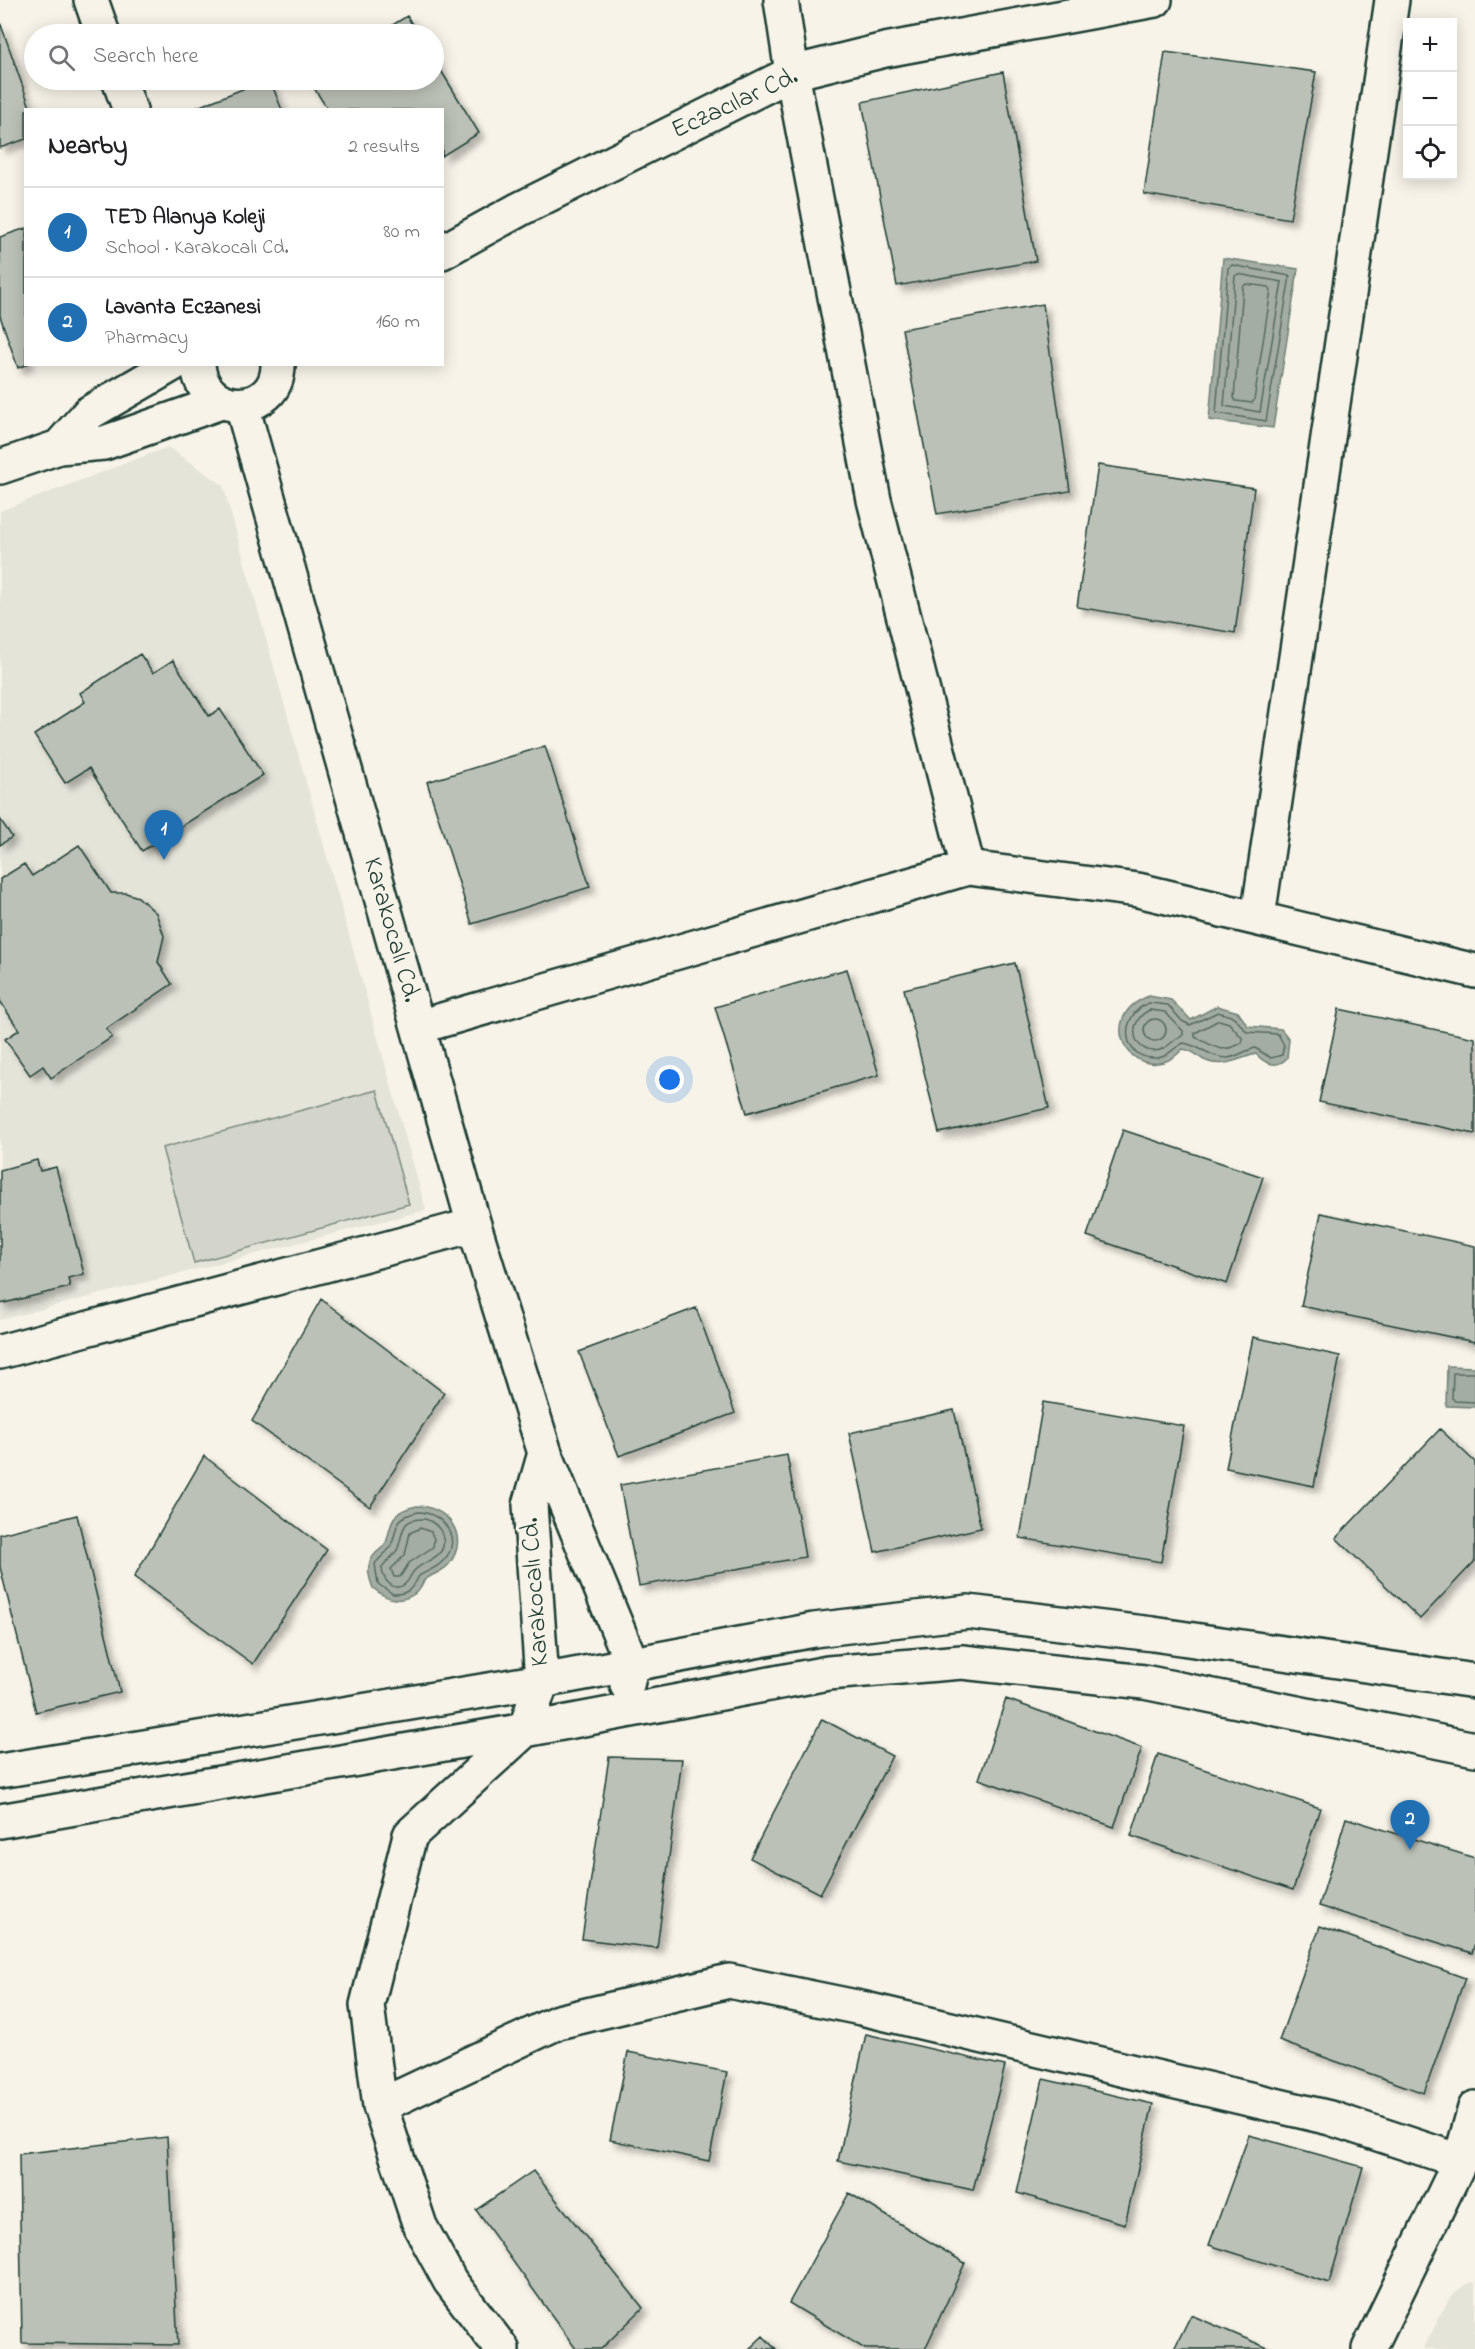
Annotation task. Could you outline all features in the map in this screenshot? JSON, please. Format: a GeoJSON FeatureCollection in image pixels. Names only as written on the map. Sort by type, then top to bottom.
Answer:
{"type":"FeatureCollection","features":[{"type":"Feature","properties":{"kind":"street"},"geometry":{"type":"LineString","coordinates":[[91,0],[99,24]]}},
{"type":"Feature","properties":{"kind":"street"},"geometry":{"type":"LineString","coordinates":[[781,0],[792,73],[874,500],[968,868]]}},
{"type":"Feature","properties":{"kind":"street","name":"Eczacılar Cd."},"geometry":{"type":"LineString","coordinates":[[444,251],[520,209],[792,73],[885,50],[1155,0]]}},
{"type":"Feature","properties":{"kind":"street"},"geometry":{"type":"LineString","coordinates":[[1258,917],[1392,0]]}},
{"type":"Feature","properties":{"kind":"street"},"geometry":{"type":"LineString","coordinates":[[123,90],[129,108]]}},
{"type":"Feature","properties":{"kind":"street"},"geometry":{"type":"LineString","coordinates":[[59,447],[89,413],[170,366]]}},
{"type":"Feature","properties":{"kind":"street"},"geometry":{"type":"LineString","coordinates":[[198,366],[203,384],[211,395],[232,404]]}},
{"type":"Feature","properties":{"kind":"street"},"geometry":{"type":"LineString","coordinates":[[0,467],[59,447],[104,443],[232,404],[253,403],[270,389],[280,366]]}},
{"type":"Feature","properties":{"kind":"street","name":"Karakocalı Cd."},"geometry":{"type":"LineString","coordinates":[[232,404],[418,1027],[474,1225],[545,1453],[632,1664]]}},
{"type":"Feature","properties":{"kind":"street"},"geometry":{"type":"LineString","coordinates":[[418,1027],[968,868],[1138,890],[1475,971]]}},
{"type":"Feature","properties":{"kind":"street"},"geometry":{"type":"LineString","coordinates":[[0,1352],[474,1225]]}},
{"type":"Feature","properties":{"kind":"street","name":"Karakocalı Cd."},"geometry":{"type":"LineString","coordinates":[[525,1730],[542,1681],[530,1505],[545,1453]]}},
{"type":"Feature","properties":{"kind":"street"},"geometry":{"type":"LineString","coordinates":[[0,1771],[542,1681],[814,1630],[969,1612],[1153,1634],[1475,1682]]}},
{"type":"Feature","properties":{"kind":"street"},"geometry":{"type":"LineString","coordinates":[[0,1821],[525,1730],[828,1673],[962,1662],[1144,1682],[1475,1749]]}},
{"type":"Feature","properties":{"kind":"street"},"geometry":{"type":"LineString","coordinates":[[621,1712],[632,1664]]}},
{"type":"Feature","properties":{"kind":"street"},"geometry":{"type":"LineString","coordinates":[[502,2349],[450,2281],[420,2226],[380,2106],[368,2005],[410,1835],[525,1730]]}},
{"type":"Feature","properties":{"kind":"street"},"geometry":{"type":"LineString","coordinates":[[380,2106],[558,2022],[729,1982],[861,2008],[1329,2118],[1460,2161]]}},
{"type":"Feature","properties":{"kind":"street"},"geometry":{"type":"LineString","coordinates":[[1369,2349],[1460,2161],[1475,2108]]}},
{"type":"Feature","properties":{"kind":"shaded area"},"geometry":{"type":"Polygon","coordinates":[[[168,447],[223,485],[426,1210],[0,1320],[0,511],[168,447]]]}},
{"type":"Feature","properties":{"kind":"shaded area"},"geometry":{"type":"Polygon","coordinates":[[[377,1090],[409,1204],[194,1263],[162,1148],[377,1090]]]}},
{"type":"Feature","properties":{"kind":"shaded area"},"geometry":{"type":"Polygon","coordinates":[[[1470,2282],[1475,2283],[1475,2349],[1423,2349],[1451,2295],[1470,2282]]]}},
{"type":"Feature","properties":{"kind":"water"},"geometry":{"type":"Polygon","coordinates":[[[1223,258],[1298,269],[1273,428],[1209,420],[1223,258]]]}},
{"type":"Feature","properties":{"kind":"water"},"geometry":{"type":"Polygon","coordinates":[[[1149,996],[1171,1000],[1191,1020],[1217,1006],[1238,1012],[1248,1026],[1281,1029],[1289,1039],[1287,1058],[1279,1063],[1271,1064],[1256,1054],[1231,1062],[1218,1063],[1204,1060],[1193,1052],[1183,1049],[1166,1061],[1151,1063],[1137,1059],[1127,1048],[1121,1035],[1122,1020],[1131,1007],[1149,996]]]}},
{"type":"Feature","properties":{"kind":"water"},"geometry":{"type":"Polygon","coordinates":[[[1447,1366],[1475,1367],[1475,1407],[1446,1406],[1447,1366]]]}},
{"type":"Feature","properties":{"kind":"water"},"geometry":{"type":"Polygon","coordinates":[[[417,1506],[428,1507],[446,1517],[452,1524],[458,1543],[447,1567],[424,1580],[420,1589],[413,1595],[396,1600],[384,1596],[373,1588],[369,1565],[386,1543],[394,1518],[401,1511],[417,1506]]]}},
{"type":"Feature","properties":{"kind":"building"},"geometry":{"type":"Polygon","coordinates":[[[407,16],[412,24],[394,24],[407,16]]]}},
{"type":"Feature","properties":{"kind":"building"},"geometry":{"type":"Polygon","coordinates":[[[0,22],[30,108],[24,108],[24,140],[0,148],[0,22]]]}},
{"type":"Feature","properties":{"kind":"building"},"geometry":{"type":"Polygon","coordinates":[[[1165,52],[1316,72],[1290,219],[1144,194],[1165,52]]]}},
{"type":"Feature","properties":{"kind":"building"},"geometry":{"type":"Polygon","coordinates":[[[1003,72],[1036,261],[897,286],[862,102],[1003,72]]]}},
{"type":"Feature","properties":{"kind":"building"},"geometry":{"type":"Polygon","coordinates":[[[444,75],[479,133],[444,155],[444,108],[327,108],[315,90],[444,90],[444,75]]]}},
{"type":"Feature","properties":{"kind":"building"},"geometry":{"type":"Polygon","coordinates":[[[240,90],[274,90],[281,108],[195,108],[240,90]]]}},
{"type":"Feature","properties":{"kind":"building"},"geometry":{"type":"Polygon","coordinates":[[[24,229],[24,366],[18,368],[0,316],[0,237],[24,229]]]}},
{"type":"Feature","properties":{"kind":"building"},"geometry":{"type":"Polygon","coordinates":[[[1043,304],[1070,491],[937,514],[902,329],[1043,304]]]}},
{"type":"Feature","properties":{"kind":"building"},"geometry":{"type":"Polygon","coordinates":[[[1098,465],[1254,488],[1235,633],[1077,607],[1098,465]]]}},
{"type":"Feature","properties":{"kind":"building"},"geometry":{"type":"Polygon","coordinates":[[[140,654],[153,673],[173,660],[209,716],[220,709],[263,775],[142,851],[89,768],[65,783],[34,735],[85,702],[80,693],[140,654]]]}},
{"type":"Feature","properties":{"kind":"building"},"geometry":{"type":"Polygon","coordinates":[[[545,746],[590,887],[472,924],[427,782],[545,746]]]}},
{"type":"Feature","properties":{"kind":"building"},"geometry":{"type":"Polygon","coordinates":[[[0,819],[12,837],[0,845],[0,819]]]}},
{"type":"Feature","properties":{"kind":"building"},"geometry":{"type":"Polygon","coordinates":[[[79,845],[111,893],[126,893],[138,897],[156,913],[164,936],[158,962],[172,984],[106,1029],[112,1037],[51,1078],[43,1066],[30,1075],[5,1039],[19,1030],[0,1001],[0,879],[24,864],[32,876],[79,845]]]}},
{"type":"Feature","properties":{"kind":"building"},"geometry":{"type":"Polygon","coordinates":[[[1015,963],[1049,1108],[939,1133],[904,989],[1015,963]]]}},
{"type":"Feature","properties":{"kind":"building"},"geometry":{"type":"Polygon","coordinates":[[[847,969],[879,1075],[747,1113],[715,1007],[847,969]]]}},
{"type":"Feature","properties":{"kind":"building"},"geometry":{"type":"Polygon","coordinates":[[[1339,1009],[1475,1038],[1475,1134],[1319,1102],[1339,1009]]]}},
{"type":"Feature","properties":{"kind":"building"},"geometry":{"type":"Polygon","coordinates":[[[1123,1130],[1263,1177],[1227,1284],[1087,1236],[1123,1130]]]}},
{"type":"Feature","properties":{"kind":"building"},"geometry":{"type":"Polygon","coordinates":[[[37,1160],[40,1171],[56,1167],[84,1274],[68,1278],[70,1287],[0,1304],[0,1170],[37,1160]]]}},
{"type":"Feature","properties":{"kind":"building"},"geometry":{"type":"Polygon","coordinates":[[[1321,1213],[1475,1246],[1475,1342],[1301,1306],[1321,1213]]]}},
{"type":"Feature","properties":{"kind":"building"},"geometry":{"type":"Polygon","coordinates":[[[321,1299],[444,1393],[370,1507],[252,1421],[321,1299]]]}},
{"type":"Feature","properties":{"kind":"building"},"geometry":{"type":"Polygon","coordinates":[[[696,1308],[735,1413],[619,1456],[579,1352],[696,1308]]]}},
{"type":"Feature","properties":{"kind":"building"},"geometry":{"type":"Polygon","coordinates":[[[1253,1337],[1340,1356],[1314,1486],[1226,1468],[1253,1337]]]}},
{"type":"Feature","properties":{"kind":"building"},"geometry":{"type":"Polygon","coordinates":[[[1043,1402],[1184,1426],[1161,1562],[1020,1538],[1043,1402]]]}},
{"type":"Feature","properties":{"kind":"building"},"geometry":{"type":"Polygon","coordinates":[[[954,1410],[981,1528],[875,1552],[849,1433],[954,1410]]]}},
{"type":"Feature","properties":{"kind":"building"},"geometry":{"type":"Polygon","coordinates":[[[1440,1429],[1475,1462],[1475,1561],[1420,1619],[1336,1538],[1440,1429]]]}},
{"type":"Feature","properties":{"kind":"building"},"geometry":{"type":"Polygon","coordinates":[[[787,1455],[805,1557],[639,1586],[620,1485],[787,1455]]]}},
{"type":"Feature","properties":{"kind":"building"},"geometry":{"type":"Polygon","coordinates":[[[204,1456],[327,1550],[253,1664],[134,1577],[204,1456]]]}},
{"type":"Feature","properties":{"kind":"building"},"geometry":{"type":"Polygon","coordinates":[[[77,1515],[120,1692],[36,1712],[0,1567],[0,1534],[77,1515]]]}},
{"type":"Feature","properties":{"kind":"building"},"geometry":{"type":"Polygon","coordinates":[[[1006,1699],[1142,1748],[1114,1827],[979,1779],[1006,1699]]]}},
{"type":"Feature","properties":{"kind":"building"},"geometry":{"type":"Polygon","coordinates":[[[822,1719],[892,1756],[820,1894],[750,1858],[822,1719]]]}},
{"type":"Feature","properties":{"kind":"building"},"geometry":{"type":"Polygon","coordinates":[[[1158,1754],[1320,1808],[1293,1890],[1131,1836],[1158,1754]]]}},
{"type":"Feature","properties":{"kind":"building"},"geometry":{"type":"Polygon","coordinates":[[[609,1757],[682,1759],[657,1948],[582,1939],[609,1757]]]}},
{"type":"Feature","properties":{"kind":"building"},"geometry":{"type":"Polygon","coordinates":[[[1346,1818],[1475,1858],[1475,1943],[1472,1953],[1319,1906],[1346,1818]]]}},
{"type":"Feature","properties":{"kind":"building"},"geometry":{"type":"Polygon","coordinates":[[[1320,1926],[1465,1978],[1424,2093],[1279,2041],[1320,1926]]]}},
{"type":"Feature","properties":{"kind":"building"},"geometry":{"type":"Polygon","coordinates":[[[866,2034],[1005,2066],[973,2190],[838,2161],[866,2034]]]}},
{"type":"Feature","properties":{"kind":"building"},"geometry":{"type":"Polygon","coordinates":[[[628,2052],[727,2072],[709,2161],[610,2140],[628,2052]]]}},
{"type":"Feature","properties":{"kind":"building"},"geometry":{"type":"Polygon","coordinates":[[[1043,2079],[1153,2104],[1125,2224],[1017,2193],[1043,2079]]]}},
{"type":"Feature","properties":{"kind":"building"},"geometry":{"type":"Polygon","coordinates":[[[1249,2135],[1363,2167],[1329,2283],[1209,2245],[1249,2135]]]}},
{"type":"Feature","properties":{"kind":"building"},"geometry":{"type":"Polygon","coordinates":[[[167,2137],[178,2345],[22,2343],[19,2154],[167,2137]]]}},
{"type":"Feature","properties":{"kind":"building"},"geometry":{"type":"Polygon","coordinates":[[[533,2171],[643,2308],[601,2349],[576,2349],[476,2210],[533,2171]]]}},
{"type":"Feature","properties":{"kind":"building"},"geometry":{"type":"Polygon","coordinates":[[[849,2193],[965,2263],[925,2349],[865,2349],[789,2303],[849,2193]]]}},
{"type":"Feature","properties":{"kind":"building"},"geometry":{"type":"Polygon","coordinates":[[[1191,2315],[1270,2349],[1174,2349],[1191,2315]]]}},
{"type":"Feature","properties":{"kind":"building"},"geometry":{"type":"Polygon","coordinates":[[[763,2336],[776,2349],[749,2349],[763,2336]]]}},
{"type":"Feature","properties":{"kind":"place","name":"TED Alanya Koleji"},"geometry":{"type":"Point","coordinates":[164,860]}},
{"type":"Feature","properties":{"kind":"place","name":"Lavanta Eczanesi"},"geometry":{"type":"Point","coordinates":[1410,1850]}}]}
